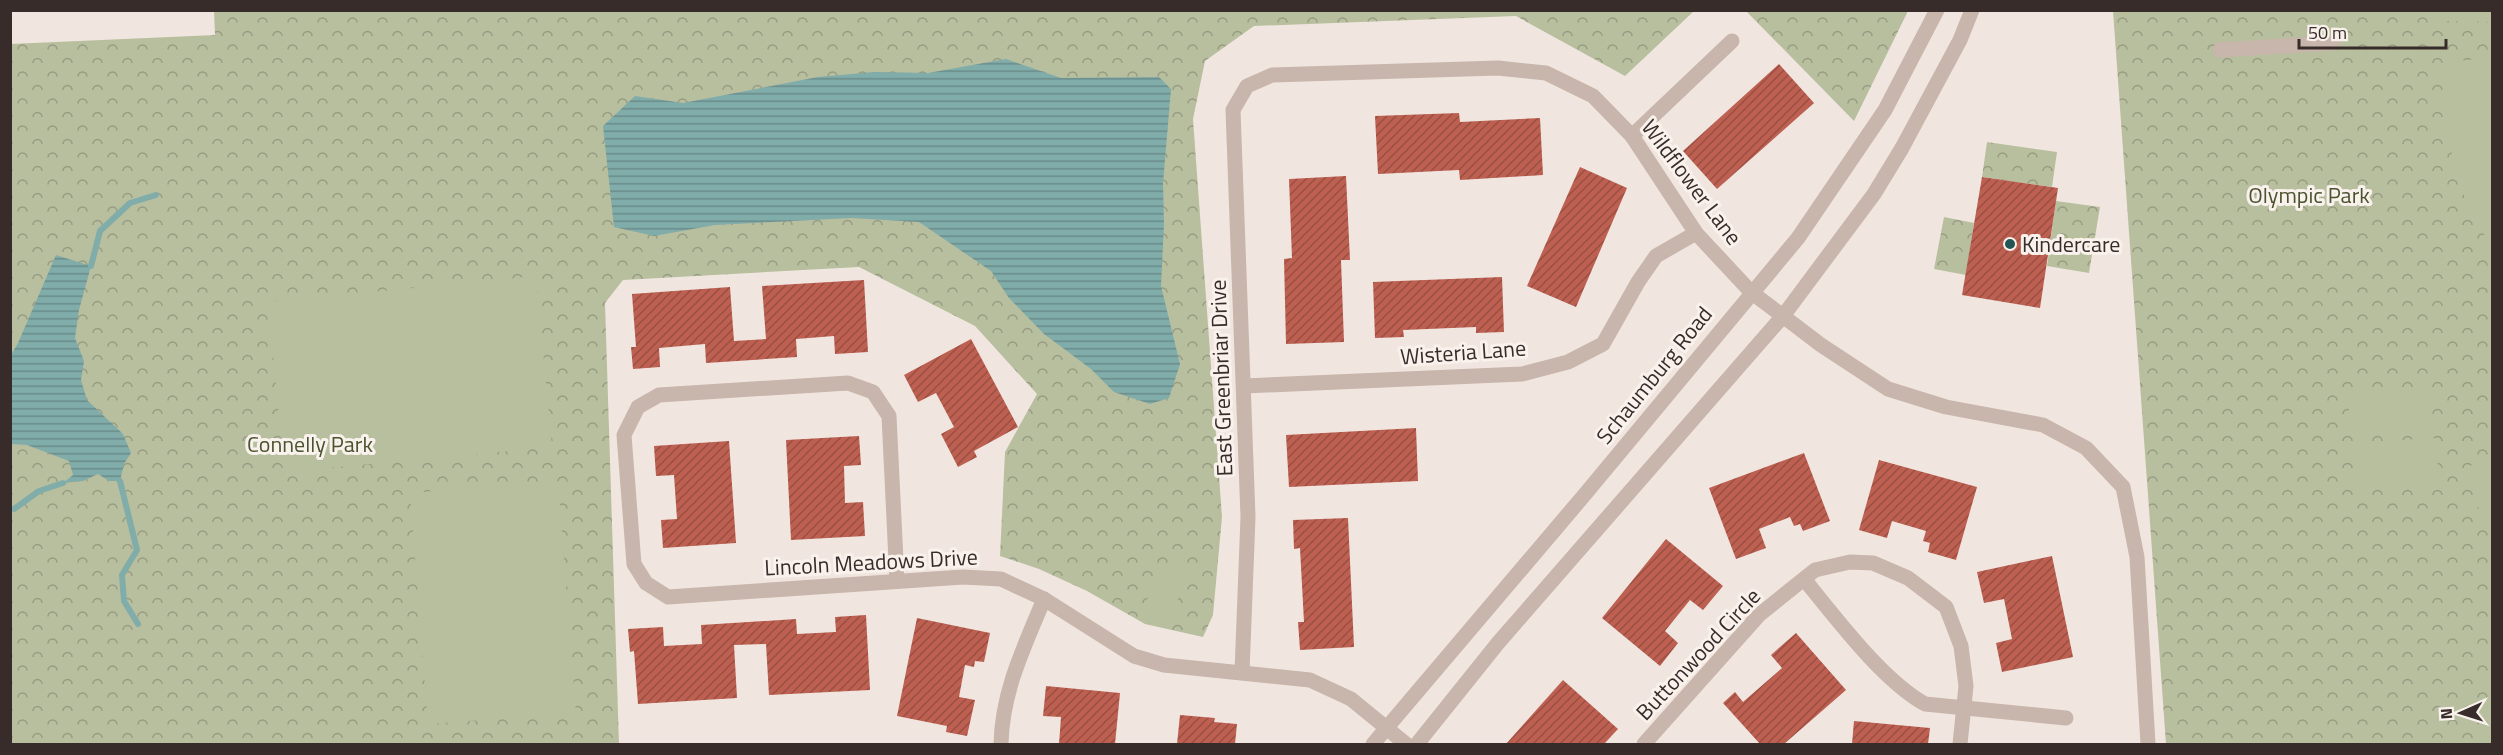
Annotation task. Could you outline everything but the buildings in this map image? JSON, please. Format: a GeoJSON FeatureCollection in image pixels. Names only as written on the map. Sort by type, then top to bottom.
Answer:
{"type":"FeatureCollection","features":[{"type":"Feature","properties":{"kind":"street","name":"Schaumburg Road"},"geometry":{"type":"LineString","coordinates":[[1373,744],[1798,238],[1886,110],[1937,10]]}},
{"type":"Feature","properties":{"kind":"street"},"geometry":{"type":"LineString","coordinates":[[1417,744],[1498,643],[1783,316],[1874,194],[1902,148],[1960,40],[1972,10]]}},
{"type":"Feature","properties":{"kind":"street"},"geometry":{"type":"LineString","coordinates":[[1632,136],[1732,41]]}},
{"type":"Feature","properties":{"kind":"street"},"geometry":{"type":"LineString","coordinates":[[2220,50],[2332,44]]}},
{"type":"Feature","properties":{"kind":"street","name":"Wildflower Lane"},"geometry":{"type":"LineString","coordinates":[[1247,86],[1272,75],[1498,68],[1546,73],[1593,96],[1632,136],[1696,233],[1751,292],[1821,345],[1888,389],[1946,406],[2043,425],[2086,448],[2123,487],[2137,557],[2148,744]]}},
{"type":"Feature","properties":{"kind":"street","name":"East Greenbriar Drive"},"geometry":{"type":"LineString","coordinates":[[1242,672],[1248,518],[1233,110],[1247,86]]}},
{"type":"Feature","properties":{"kind":"street","name":"Wisteria Lane"},"geometry":{"type":"LineString","coordinates":[[1244,386],[1522,374],[1568,362],[1603,344],[1638,282],[1656,256],[1696,233]]}},
{"type":"Feature","properties":{"kind":"street","name":"Lincoln Meadows Drive"},"geometry":{"type":"LineString","coordinates":[[897,581],[889,416],[873,392],[848,383],[659,394],[638,407],[624,435],[634,564],[646,584],[668,597],[963,577],[1001,579],[1044,599],[1134,656],[1164,665],[1310,680],[1351,699],[1406,744]]}},
{"type":"Feature","properties":{"kind":"street","name":"Buttonwood Circle"},"geometry":{"type":"LineString","coordinates":[[1644,744],[1759,615],[1815,570],[1850,562],[1873,563],[1908,578],[1946,608],[1961,646],[1966,686],[1960,744]]}},
{"type":"Feature","properties":{"kind":"street"},"geometry":{"type":"LineString","coordinates":[[1804,579],[1854,638],[1908,694],[1925,704],[2066,718]]}},
{"type":"Feature","properties":{"kind":"street"},"geometry":{"type":"LineString","coordinates":[[1001,744],[1002,723],[1013,671],[1044,599]]}},
{"type":"Feature","properties":{"kind":"green space","name":"Connelly Park"},"geometry":{"type":"Polygon","coordinates":[[[214,10],[1694,11],[1625,76],[1516,16],[1254,26],[1205,61],[1193,119],[1222,517],[1213,615],[1203,637],[1145,624],[1087,591],[1039,569],[1000,556],[1005,452],[1037,394],[975,326],[859,267],[623,280],[605,303],[619,744],[11,744],[10,44],[215,35],[214,10]]]}},
{"type":"Feature","properties":{"kind":"green space"},"geometry":{"type":"Polygon","coordinates":[[[1746,11],[1908,11],[1854,121],[1746,11]]]}},
{"type":"Feature","properties":{"kind":"green space","name":"Olympic Park"},"geometry":{"type":"Polygon","coordinates":[[[2113,11],[2492,11],[2492,744],[2166,744],[2113,11]]]}},
{"type":"Feature","properties":{"kind":"green space"},"geometry":{"type":"Polygon","coordinates":[[[2444,11],[2492,11],[2492,22],[2445,21],[2444,11]]]}},
{"type":"Feature","properties":{"kind":"green space"},"geometry":{"type":"Polygon","coordinates":[[[2492,58],[2492,247],[2468,209],[2451,150],[2442,103],[2444,62],[2492,58]]]}},
{"type":"Feature","properties":{"kind":"green space"},"geometry":{"type":"Polygon","coordinates":[[[1987,142],[2057,152],[2052,187],[1982,177],[1987,142]]]}},
{"type":"Feature","properties":{"kind":"green space"},"geometry":{"type":"Polygon","coordinates":[[[2056,201],[2100,207],[2089,273],[2047,266],[2056,201]]]}},
{"type":"Feature","properties":{"kind":"green space"},"geometry":{"type":"Polygon","coordinates":[[[1944,217],[1974,223],[1966,275],[1934,269],[1944,217]]]}},
{"type":"Feature","properties":{"kind":"green space"},"geometry":{"type":"Polygon","coordinates":[[[536,276],[552,447],[284,472],[268,302],[536,276]]]}},
{"type":"Feature","properties":{"kind":"green space"},"geometry":{"type":"Polygon","coordinates":[[[2431,387],[2433,430],[2350,434],[2348,391],[2431,387]]]}},
{"type":"Feature","properties":{"kind":"green space"},"geometry":{"type":"Polygon","coordinates":[[[2436,438],[2439,485],[2356,490],[2353,443],[2436,438]]]}},
{"type":"Feature","properties":{"kind":"green space"},"geometry":{"type":"Polygon","coordinates":[[[2492,455],[2492,517],[2481,511],[2473,501],[2480,489],[2474,485],[2470,467],[2477,458],[2492,455]]]}},
{"type":"Feature","properties":{"kind":"green space"},"geometry":{"type":"Polygon","coordinates":[[[558,481],[576,713],[428,724],[410,493],[558,481]]]}},
{"type":"Feature","properties":{"kind":"green space"},"geometry":{"type":"Polygon","coordinates":[[[1164,562],[1189,574],[1168,622],[1142,611],[1164,562]]]}},
{"type":"Feature","properties":{"kind":"water"},"geometry":{"type":"Polygon","coordinates":[[[1006,59],[1061,78],[1159,77],[1171,89],[1163,183],[1164,225],[1161,286],[1180,364],[1169,398],[1150,404],[1114,392],[1091,369],[1044,334],[1009,298],[991,271],[919,222],[852,218],[715,225],[654,236],[614,227],[603,126],[635,96],[683,103],[818,77],[875,72],[928,73],[1006,59]]]}},
{"type":"Feature","properties":{"kind":"water"},"geometry":{"type":"Polygon","coordinates":[[[56,255],[91,266],[79,310],[75,338],[84,361],[81,380],[87,400],[123,434],[131,453],[124,464],[120,481],[109,481],[98,474],[83,481],[63,483],[73,475],[69,461],[27,445],[11,444],[11,355],[56,255]]]}},
{"type":"Feature","properties":{"kind":"waterway"},"geometry":{"type":"LineString","coordinates":[[91,266],[100,231],[130,203],[156,195]]}},
{"type":"Feature","properties":{"kind":"waterway"},"geometry":{"type":"LineString","coordinates":[[120,481],[137,550],[122,575],[124,601],[138,624]]}},
{"type":"Feature","properties":{"kind":"waterway"},"geometry":{"type":"LineString","coordinates":[[14,509],[39,491],[63,483]]}},
{"type":"Feature","properties":{"kind":"place","name":"Kindercare"},"geometry":{"type":"Point","coordinates":[2010,244]}}]}
